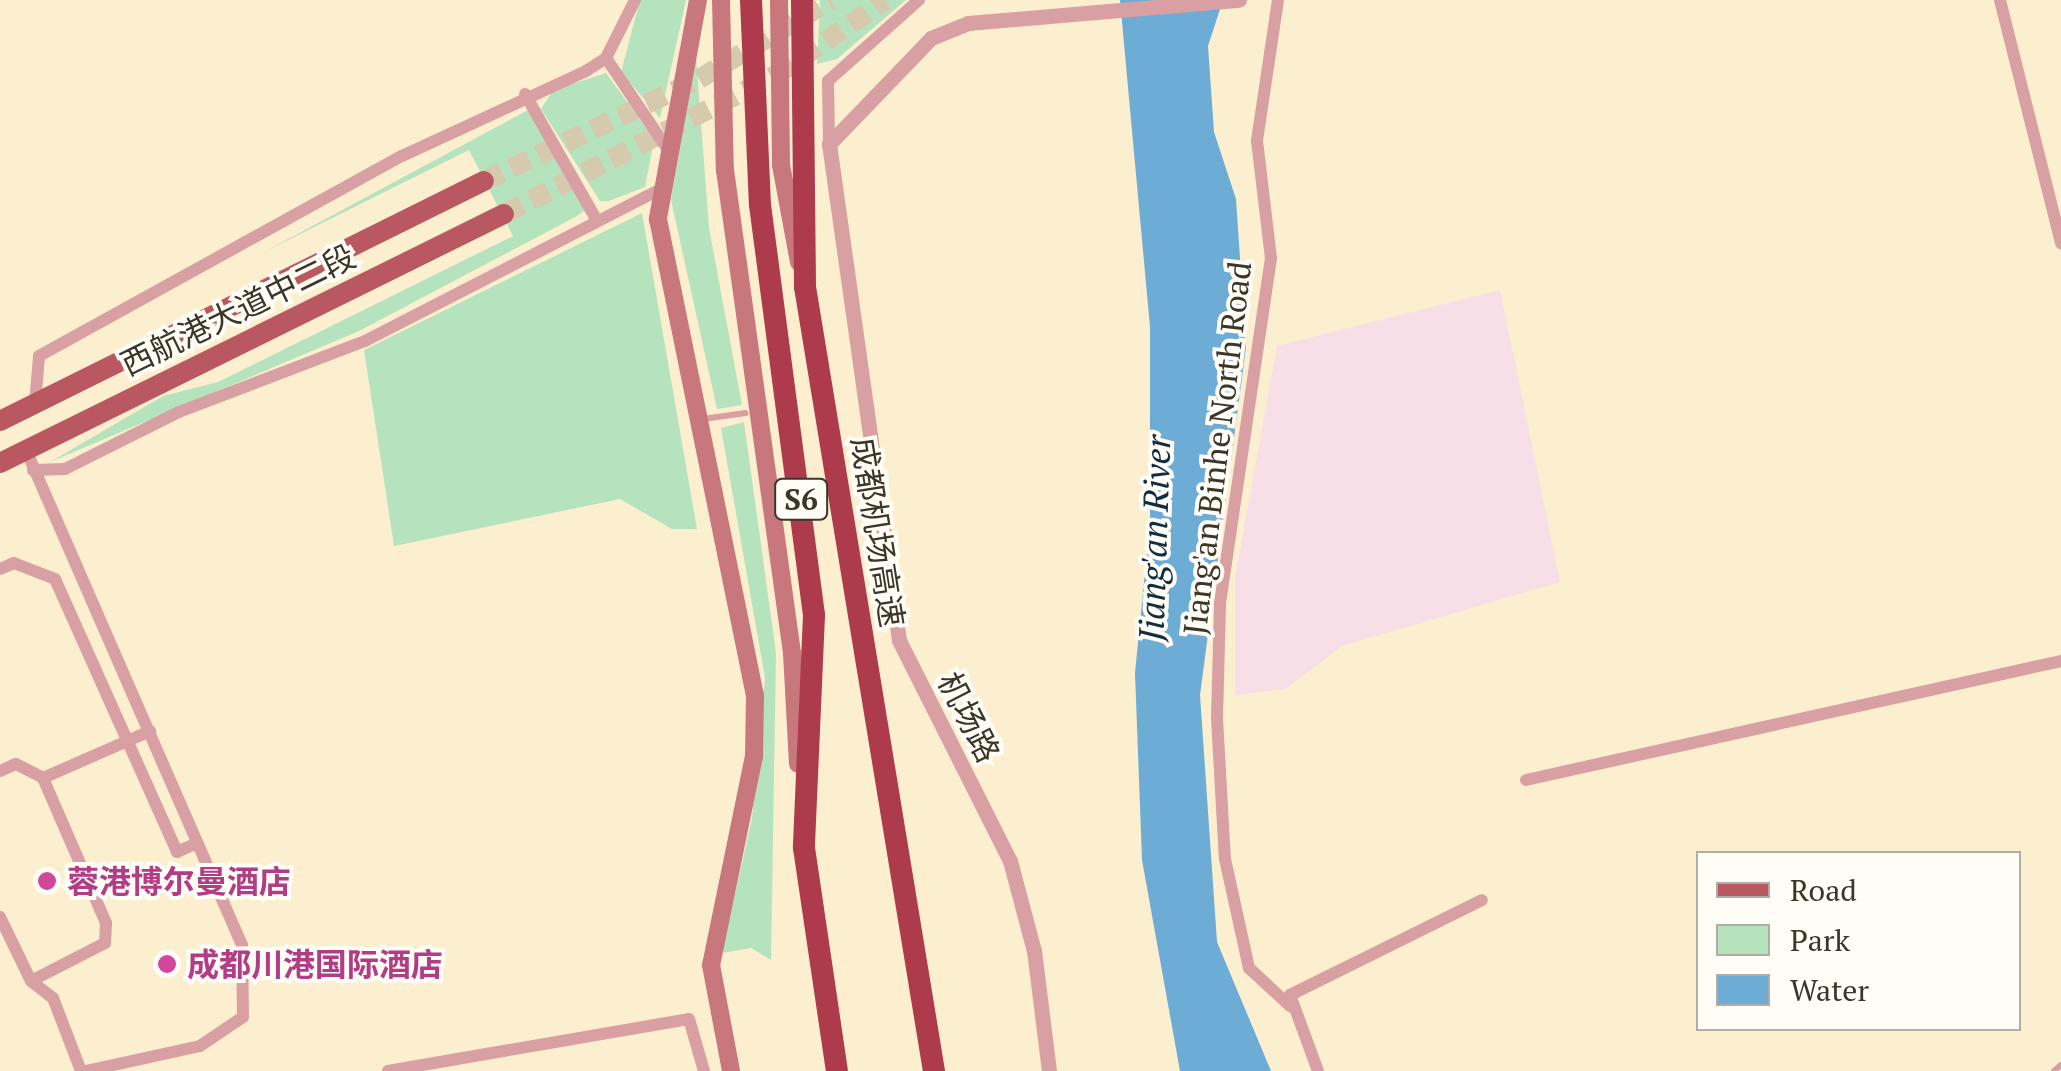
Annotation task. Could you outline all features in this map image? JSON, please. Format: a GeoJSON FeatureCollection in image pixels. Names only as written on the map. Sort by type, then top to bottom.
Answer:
{"type":"FeatureCollection","features":[{"type":"Feature","properties":{"kind":"highway","name":"S6"},"geometry":{"type":"LineString","coordinates":[[751,0],[760,205],[814,615],[804,848],[837,1071]]}},
{"type":"Feature","properties":{"kind":"highway","name":"成都机场高速"},"geometry":{"type":"LineString","coordinates":[[802,0],[805,287],[934,1071]]}},
{"type":"Feature","properties":{"kind":"main road"},"geometry":{"type":"LineString","coordinates":[[698,0],[666,147],[658,220],[702,419],[755,695],[754,756],[711,965],[731,1071]]}},
{"type":"Feature","properties":{"kind":"main road"},"geometry":{"type":"LineString","coordinates":[[709,0],[792,652],[804,848]]}},
{"type":"Feature","properties":{"kind":"main road"},"geometry":{"type":"LineString","coordinates":[[721,0],[722,122]]}},
{"type":"Feature","properties":{"kind":"main road"},"geometry":{"type":"LineString","coordinates":[[779,0],[781,165],[805,287]]}},
{"type":"Feature","properties":{"kind":"main road"},"geometry":{"type":"LineString","coordinates":[[0,422],[484,180]]}},
{"type":"Feature","properties":{"kind":"main road","name":"西航港大道中二段"},"geometry":{"type":"LineString","coordinates":[[0,463],[504,214]]}},
{"type":"Feature","properties":{"kind":"street"},"geometry":{"type":"LineString","coordinates":[[35,404],[39,356],[524,94],[606,58],[634,0]]}},
{"type":"Feature","properties":{"kind":"street","name":"机场路"},"geometry":{"type":"LineString","coordinates":[[919,0],[828,80],[829,144],[898,640],[1010,860],[1049,1071]]}},
{"type":"Feature","properties":{"kind":"street"},"geometry":{"type":"LineString","coordinates":[[829,144],[931,38],[968,22],[1237,0]]}},
{"type":"Feature","properties":{"kind":"street","name":"Jiang'an Binhe North Road"},"geometry":{"type":"LineString","coordinates":[[1278,0],[1256,141],[1270,277],[1220,604],[1217,718],[1225,859],[1250,968],[1290,1006]]}},
{"type":"Feature","properties":{"kind":"street"},"geometry":{"type":"LineString","coordinates":[[2000,0],[2061,243]]}},
{"type":"Feature","properties":{"kind":"street"},"geometry":{"type":"LineString","coordinates":[[606,58],[666,147]]}},
{"type":"Feature","properties":{"kind":"street"},"geometry":{"type":"LineString","coordinates":[[524,94],[596,217]]}},
{"type":"Feature","properties":{"kind":"street"},"geometry":{"type":"LineString","coordinates":[[33,470],[65,470],[179,412],[365,341],[596,217],[661,189]]}},
{"type":"Feature","properties":{"kind":"street"},"geometry":{"type":"LineString","coordinates":[[0,917],[31,981],[53,998],[84,1071],[200,1046],[243,1017],[242,944],[26,450]]}},
{"type":"Feature","properties":{"kind":"street"},"geometry":{"type":"LineString","coordinates":[[0,569],[14,563],[55,579],[177,852],[197,844]]}},
{"type":"Feature","properties":{"kind":"street"},"geometry":{"type":"LineString","coordinates":[[1526,780],[2061,661]]}},
{"type":"Feature","properties":{"kind":"street"},"geometry":{"type":"LineString","coordinates":[[43,778],[150,731]]}},
{"type":"Feature","properties":{"kind":"street"},"geometry":{"type":"LineString","coordinates":[[0,771],[16,764],[43,778],[106,933],[105,943],[31,981]]}},
{"type":"Feature","properties":{"kind":"street"},"geometry":{"type":"LineString","coordinates":[[1318,1071],[1290,1006],[1290,995],[1482,900]]}},
{"type":"Feature","properties":{"kind":"street"},"geometry":{"type":"LineString","coordinates":[[388,1071],[690,1018],[704,1071]]}},
{"type":"Feature","properties":{"kind":"lane"},"geometry":{"type":"LineString","coordinates":[[702,419],[746,413]]}},
{"type":"Feature","properties":{"kind":"lane"},"geometry":{"type":"LineString","coordinates":[[2054,1071],[2061,1065]]}},
{"type":"Feature","properties":{"kind":"shaded area"},"geometry":{"type":"Polygon","coordinates":[[[1500,290],[1560,582],[1342,646],[1285,689],[1235,695],[1235,578],[1277,346],[1500,290]]]}},
{"type":"Feature","properties":{"kind":"green space"},"geometry":{"type":"Polygon","coordinates":[[[640,0],[686,0],[660,118],[621,72],[640,0]]]}},
{"type":"Feature","properties":{"kind":"green space"},"geometry":{"type":"Polygon","coordinates":[[[820,0],[906,0],[837,59],[817,64],[820,0]]]}},
{"type":"Feature","properties":{"kind":"green space"},"geometry":{"type":"Polygon","coordinates":[[[696,56],[709,228],[742,405],[717,409],[671,200],[696,56]]]}},
{"type":"Feature","properties":{"kind":"green space"},"geometry":{"type":"Polygon","coordinates":[[[606,73],[649,132],[652,151],[645,187],[600,201],[541,109],[553,90],[606,73]]]}},
{"type":"Feature","properties":{"kind":"green space"},"geometry":{"type":"Polygon","coordinates":[[[528,110],[585,210],[577,216],[359,331],[50,462],[163,396],[218,382],[513,236],[469,150],[264,252],[528,110]]]}},
{"type":"Feature","properties":{"kind":"green space"},"geometry":{"type":"Polygon","coordinates":[[[642,213],[697,529],[672,529],[620,499],[394,546],[364,350],[642,213]]]}},
{"type":"Feature","properties":{"kind":"green space"},"geometry":{"type":"Polygon","coordinates":[[[744,422],[776,653],[771,960],[751,948],[722,953],[752,818],[765,678],[721,428],[744,422]]]}},
{"type":"Feature","properties":{"kind":"water","name":"Jiang'an River"},"geometry":{"type":"Polygon","coordinates":[[[1120,0],[1223,0],[1208,46],[1214,132],[1236,199],[1246,347],[1200,695],[1217,942],[1271,1071],[1180,1071],[1142,860],[1135,673],[1150,522],[1150,327],[1120,0]]]}},
{"type":"Feature","properties":{"kind":"tunnel"},"geometry":{"type":"LineString","coordinates":[[484,181],[699,79],[831,0]]}},
{"type":"Feature","properties":{"kind":"tunnel"},"geometry":{"type":"LineString","coordinates":[[504,214],[776,75],[886,0]]}},
{"type":"Feature","properties":{"kind":"place","name":"蓉港博尔曼酒店"},"geometry":{"type":"Point","coordinates":[47,881]}},
{"type":"Feature","properties":{"kind":"place","name":"成都川港国际酒店"},"geometry":{"type":"Point","coordinates":[167,964]}}]}
